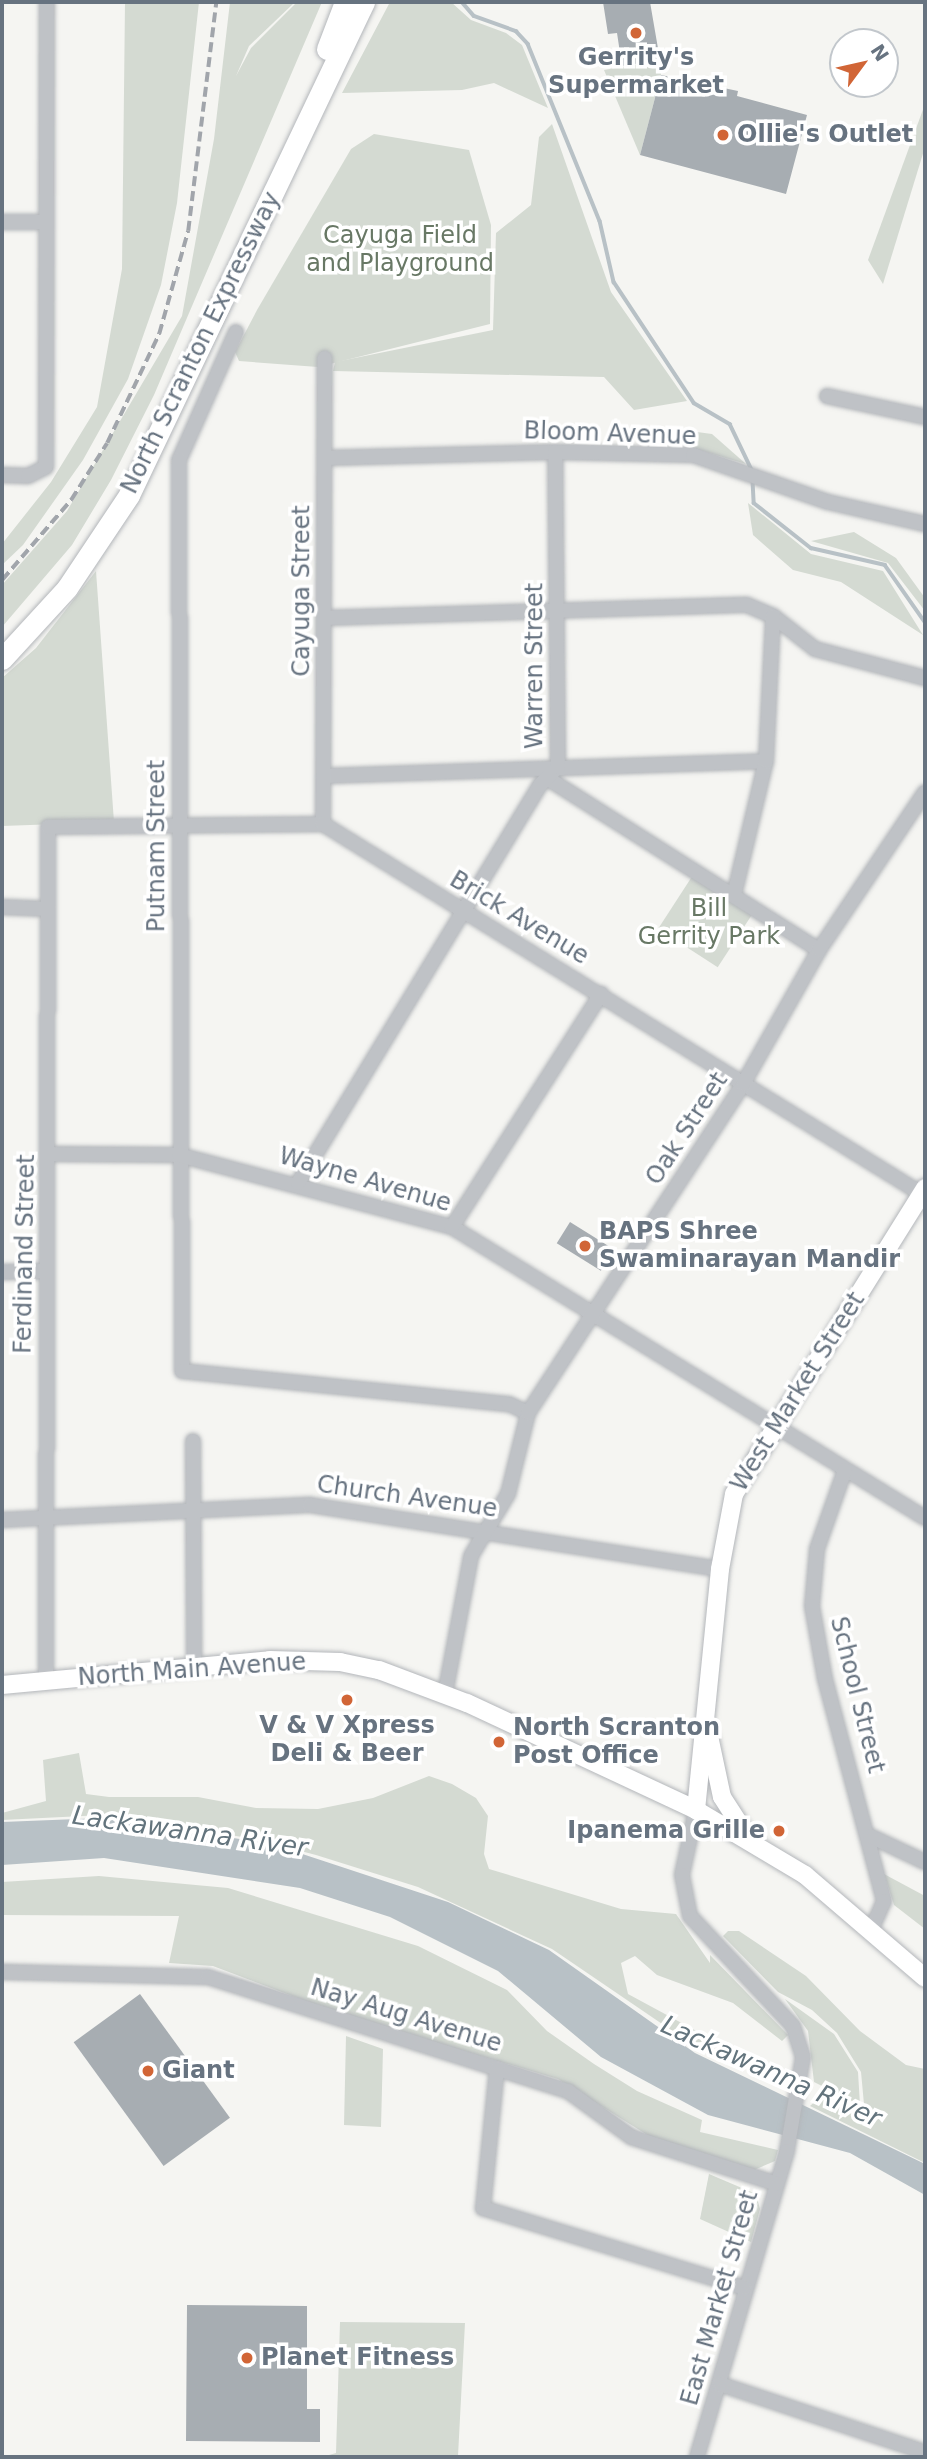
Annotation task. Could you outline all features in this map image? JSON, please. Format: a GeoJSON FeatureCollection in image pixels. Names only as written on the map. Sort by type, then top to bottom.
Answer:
{"type":"FeatureCollection","features":[{"type":"Feature","properties":{"kind":"highway","name":"North Scranton Expressway"},"geometry":{"type":"LineString","coordinates":[[2,641],[73,558],[123,477],[347,2]]}},
{"type":"Feature","properties":{"kind":"highway","name":"North Scranton Expressway"},"geometry":{"type":"LineString","coordinates":[[2,659],[67,588],[129,495],[364,2]]}},
{"type":"Feature","properties":{"kind":"main road","name":"West Market Street"},"geometry":{"type":"LineString","coordinates":[[696,1810],[720,1569],[734,1494],[924,1193]]}},
{"type":"Feature","properties":{"kind":"main road","name":"North Main Avenue"},"geometry":{"type":"LineString","coordinates":[[2,1685],[270,1660],[340,1662],[444,1694],[696,1810],[751,1841],[805,1875],[925,1978]]}},
{"type":"Feature","properties":{"kind":"main road"},"geometry":{"type":"LineString","coordinates":[[706,1722],[722,1797],[751,1841]]}},
{"type":"Feature","properties":{"kind":"street"},"geometry":{"type":"LineString","coordinates":[[2,475],[28,476],[46,467],[44,222],[47,2]]}},
{"type":"Feature","properties":{"kind":"street"},"geometry":{"type":"LineString","coordinates":[[2,222],[44,222]]}},
{"type":"Feature","properties":{"kind":"street","name":"Putnam Street"},"geometry":{"type":"LineString","coordinates":[[236,332],[179,460],[178,1155],[183,1371],[509,1404],[528,1413]]}},
{"type":"Feature","properties":{"kind":"street","name":"Cayuga Street"},"geometry":{"type":"LineString","coordinates":[[323,824],[325,358]]}},
{"type":"Feature","properties":{"kind":"street"},"geometry":{"type":"LineString","coordinates":[[827,397],[925,417]]}},
{"type":"Feature","properties":{"kind":"street","name":"Bloom Avenue"},"geometry":{"type":"LineString","coordinates":[[325,458],[555,452],[693,455],[828,502],[925,524]]}},
{"type":"Feature","properties":{"kind":"street","name":"Warren Street"},"geometry":{"type":"LineString","coordinates":[[298,1183],[547,778],[558,767],[555,452]]}},
{"type":"Feature","properties":{"kind":"street"},"geometry":{"type":"LineString","coordinates":[[324,618],[558,608],[747,605],[773,616],[815,649],[925,678]]}},
{"type":"Feature","properties":{"kind":"street"},"geometry":{"type":"LineString","coordinates":[[734,895],[766,761],[773,616]]}},
{"type":"Feature","properties":{"kind":"street"},"geometry":{"type":"LineString","coordinates":[[324,776],[766,761]]}},
{"type":"Feature","properties":{"kind":"street"},"geometry":{"type":"LineString","coordinates":[[547,778],[819,950]]}},
{"type":"Feature","properties":{"kind":"street","name":"Oak Street"},"geometry":{"type":"LineString","coordinates":[[444,1694],[471,1556],[508,1494],[528,1413],[743,1084],[819,950],[925,792]]}},
{"type":"Feature","properties":{"kind":"street"},"geometry":{"type":"LineString","coordinates":[[180,826],[323,824]]}},
{"type":"Feature","properties":{"kind":"street","name":"Brick Avenue"},"geometry":{"type":"LineString","coordinates":[[323,824],[924,1193]]}},
{"type":"Feature","properties":{"kind":"street","name":"Ferdinand Street"},"geometry":{"type":"LineString","coordinates":[[46,1681],[48,827],[180,826]]}},
{"type":"Feature","properties":{"kind":"street"},"geometry":{"type":"LineString","coordinates":[[2,907],[48,909]]}},
{"type":"Feature","properties":{"kind":"street"},"geometry":{"type":"LineString","coordinates":[[452,1227],[601,994]]}},
{"type":"Feature","properties":{"kind":"street","name":"Wayne Avenue"},"geometry":{"type":"LineString","coordinates":[[49,1154],[178,1155],[298,1183],[452,1227],[925,1518]]}},
{"type":"Feature","properties":{"kind":"street"},"geometry":{"type":"LineString","coordinates":[[2,1272],[46,1271]]}},
{"type":"Feature","properties":{"kind":"street"},"geometry":{"type":"LineString","coordinates":[[193,1441],[194,1667]]}},
{"type":"Feature","properties":{"kind":"street","name":"School Street"},"geometry":{"type":"LineString","coordinates":[[845,1470],[817,1549],[813,1617],[825,1679],[870,1836],[884,1901],[871,1930]]}},
{"type":"Feature","properties":{"kind":"street","name":"Church Avenue"},"geometry":{"type":"LineString","coordinates":[[2,1520],[195,1513],[310,1505],[486,1530],[720,1569]]}},
{"type":"Feature","properties":{"kind":"street","name":"West Market Street"},"geometry":{"type":"LineString","coordinates":[[696,1810],[682,1875],[690,1916],[793,2026],[803,2057],[800,2092],[787,2151]]}},
{"type":"Feature","properties":{"kind":"street"},"geometry":{"type":"LineString","coordinates":[[870,1836],[925,1862]]}},
{"type":"Feature","properties":{"kind":"street","name":"Nay Aug Avenue"},"geometry":{"type":"LineString","coordinates":[[2,1972],[208,1977],[568,2091],[631,2137],[777,2183]]}},
{"type":"Feature","properties":{"kind":"street"},"geometry":{"type":"LineString","coordinates":[[497,2068],[483,2208],[744,2288]]}},
{"type":"Feature","properties":{"kind":"street","name":"East Market Street"},"geometry":{"type":"LineString","coordinates":[[697,2457],[720,2384],[744,2288],[787,2151]]}},
{"type":"Feature","properties":{"kind":"street"},"geometry":{"type":"LineString","coordinates":[[720,2384],[925,2452]]}},
{"type":"Feature","properties":{"kind":"green space"},"geometry":{"type":"Polygon","coordinates":[[[125,2],[199,2],[177,203],[161,285],[128,379],[83,460],[23,545],[2,565],[2,544],[51,482],[97,407],[122,269],[125,2]]]}},
{"type":"Feature","properties":{"kind":"green space"},"geometry":{"type":"Polygon","coordinates":[[[230,2],[295,2],[249,46],[236,76],[251,48],[297,2],[322,2],[154,395],[111,480],[72,545],[2,627],[2,585],[67,511],[182,316],[214,139],[230,2]]]}},
{"type":"Feature","properties":{"kind":"green space"},"geometry":{"type":"Polygon","coordinates":[[[390,2],[451,2],[471,20],[506,33],[522,45],[548,108],[494,83],[462,90],[342,93],[390,2]]]}},
{"type":"Feature","properties":{"kind":"green space"},"geometry":{"type":"Polygon","coordinates":[[[660,60],[661,75],[640,155],[604,70],[660,60]]]}},
{"type":"Feature","properties":{"kind":"green space"},"geometry":{"type":"Polygon","coordinates":[[[925,104],[925,147],[883,284],[868,260],[925,104]]]}},
{"type":"Feature","properties":{"kind":"green space"},"geometry":{"type":"Polygon","coordinates":[[[552,124],[611,292],[687,401],[634,410],[604,377],[333,371],[335,362],[493,330],[496,233],[531,205],[539,137],[552,124]]]}},
{"type":"Feature","properties":{"kind":"green space","name":"Cayuga Field and Playground"},"geometry":{"type":"Polygon","coordinates":[[[374,134],[469,150],[491,225],[490,324],[318,367],[239,361],[235,352],[257,310],[351,149],[374,134]]]}},
{"type":"Feature","properties":{"kind":"green space"},"geometry":{"type":"Polygon","coordinates":[[[697,432],[712,434],[746,464],[659,438],[697,432]]]}},
{"type":"Feature","properties":{"kind":"green space"},"geometry":{"type":"Polygon","coordinates":[[[748,503],[811,554],[883,571],[923,635],[841,582],[793,570],[753,535],[748,503]]]}},
{"type":"Feature","properties":{"kind":"green space"},"geometry":{"type":"Polygon","coordinates":[[[854,532],[896,558],[925,598],[925,611],[888,563],[811,541],[854,532]]]}},
{"type":"Feature","properties":{"kind":"green space"},"geometry":{"type":"Polygon","coordinates":[[[96,571],[114,822],[2,826],[2,678],[36,648],[96,571]]]}},
{"type":"Feature","properties":{"kind":"green space","name":"Bill Gerrity Park"},"geometry":{"type":"Polygon","coordinates":[[[693,875],[753,914],[718,967],[658,929],[693,875]]]}},
{"type":"Feature","properties":{"kind":"green space"},"geometry":{"type":"Polygon","coordinates":[[[79,1753],[86,1794],[109,1797],[198,1797],[256,1808],[318,1809],[373,1798],[429,1776],[452,1784],[476,1798],[488,1816],[484,1854],[489,1869],[621,1909],[676,1914],[710,1963],[710,1955],[788,2035],[782,2041],[733,2003],[657,1975],[635,1956],[621,1963],[628,1994],[702,2034],[703,2042],[693,2045],[552,1949],[418,1887],[316,1855],[255,1839],[103,1815],[2,1820],[2,1813],[46,1801],[43,1760],[79,1753]]]}},
{"type":"Feature","properties":{"kind":"green space"},"geometry":{"type":"Polygon","coordinates":[[[884,1874],[925,1896],[925,1929],[894,1905],[884,1874]]]}},
{"type":"Feature","properties":{"kind":"green space"},"geometry":{"type":"Polygon","coordinates":[[[99,1876],[228,1888],[418,1946],[507,1990],[547,2031],[594,2064],[637,2091],[702,2120],[700,2132],[778,2150],[775,2161],[754,2170],[649,2136],[558,2079],[343,2015],[213,1966],[169,1963],[179,1916],[2,1915],[2,1882],[99,1876]]]}},
{"type":"Feature","properties":{"kind":"green space"},"geometry":{"type":"Polygon","coordinates":[[[728,1931],[739,1931],[806,1976],[860,2031],[906,2065],[925,2069],[925,2163],[810,2106],[819,2098],[865,2115],[861,2072],[837,2033],[812,2010],[778,1992],[723,1936],[728,1931]]]}},
{"type":"Feature","properties":{"kind":"green space"},"geometry":{"type":"Polygon","coordinates":[[[785,1999],[834,2034],[858,2072],[860,2105],[814,2082],[808,2031],[785,1999]]]}},
{"type":"Feature","properties":{"kind":"green space"},"geometry":{"type":"Polygon","coordinates":[[[346,2036],[383,2049],[381,2127],[344,2125],[346,2036]]]}},
{"type":"Feature","properties":{"kind":"green space"},"geometry":{"type":"Polygon","coordinates":[[[709,2174],[756,2194],[760,2209],[751,2242],[700,2219],[709,2174]]]}},
{"type":"Feature","properties":{"kind":"green space"},"geometry":{"type":"Polygon","coordinates":[[[340,2322],[465,2323],[458,2456],[322,2457],[336,2453],[340,2322]]]}},
{"type":"Feature","properties":{"kind":"water","name":"Lackawanna River"},"geometry":{"type":"Polygon","coordinates":[[[103,1818],[272,1844],[448,1902],[549,1950],[695,2053],[925,2164],[925,2195],[850,2153],[708,2115],[601,2057],[498,1971],[390,1917],[300,1888],[104,1858],[2,1865],[2,1822],[103,1818]]]}},
{"type":"Feature","properties":{"kind":"building","name":"Gerrity's Supermarket"},"geometry":{"type":"Polygon","coordinates":[[[603,2],[650,2],[660,60],[622,66],[617,33],[608,34],[603,2]]]}},
{"type":"Feature","properties":{"kind":"building","name":"Ollie's Outlet"},"geometry":{"type":"Polygon","coordinates":[[[661,75],[738,91],[737,96],[807,115],[786,194],[640,155],[661,75]]]}},
{"type":"Feature","properties":{"kind":"building","name":"BAPS Shree Swaminarayan Mandir"},"geometry":{"type":"Polygon","coordinates":[[[570,1222],[614,1250],[601,1271],[557,1243],[570,1222]]]}},
{"type":"Feature","properties":{"kind":"building","name":"Giant"},"geometry":{"type":"Polygon","coordinates":[[[140,1994],[230,2118],[164,2166],[74,2042],[140,1994]]]}},
{"type":"Feature","properties":{"kind":"building","name":"Planet Fitness"},"geometry":{"type":"Polygon","coordinates":[[[187,2305],[307,2306],[307,2409],[320,2409],[320,2442],[186,2441],[187,2305]]]}},
{"type":"Feature","properties":{"kind":"waterway"},"geometry":{"type":"LineString","coordinates":[[462,2],[474,16],[516,31],[528,44],[600,221],[614,282],[694,403],[730,424],[752,470]]}},
{"type":"Feature","properties":{"kind":"waterway"},"geometry":{"type":"LineString","coordinates":[[753,481],[754,503],[811,548],[885,565],[925,622]]}},
{"type":"Feature","properties":{"kind":"railway"},"geometry":{"type":"LineString","coordinates":[[2,580],[71,500],[107,443],[159,334],[188,231],[216,2]]}},
{"type":"Feature","properties":{"kind":"place","name":"Gerrity's Supermarket"},"geometry":{"type":"Point","coordinates":[636,33]}},
{"type":"Feature","properties":{"kind":"place","name":"Ollie's Outlet"},"geometry":{"type":"Point","coordinates":[723,135]}},
{"type":"Feature","properties":{"kind":"place","name":"BAPS Shree Swaminarayan Mandir"},"geometry":{"type":"Point","coordinates":[585,1246]}},
{"type":"Feature","properties":{"kind":"place","name":"V & V Xpress Deli & Beer"},"geometry":{"type":"Point","coordinates":[347,1700]}},
{"type":"Feature","properties":{"kind":"place","name":"North Scranton Post Office"},"geometry":{"type":"Point","coordinates":[499,1742]}},
{"type":"Feature","properties":{"kind":"place","name":"Ipanema Grille"},"geometry":{"type":"Point","coordinates":[779,1831]}},
{"type":"Feature","properties":{"kind":"place","name":"Giant"},"geometry":{"type":"Point","coordinates":[148,2071]}},
{"type":"Feature","properties":{"kind":"place","name":"Planet Fitness"},"geometry":{"type":"Point","coordinates":[247,2358]}}]}
